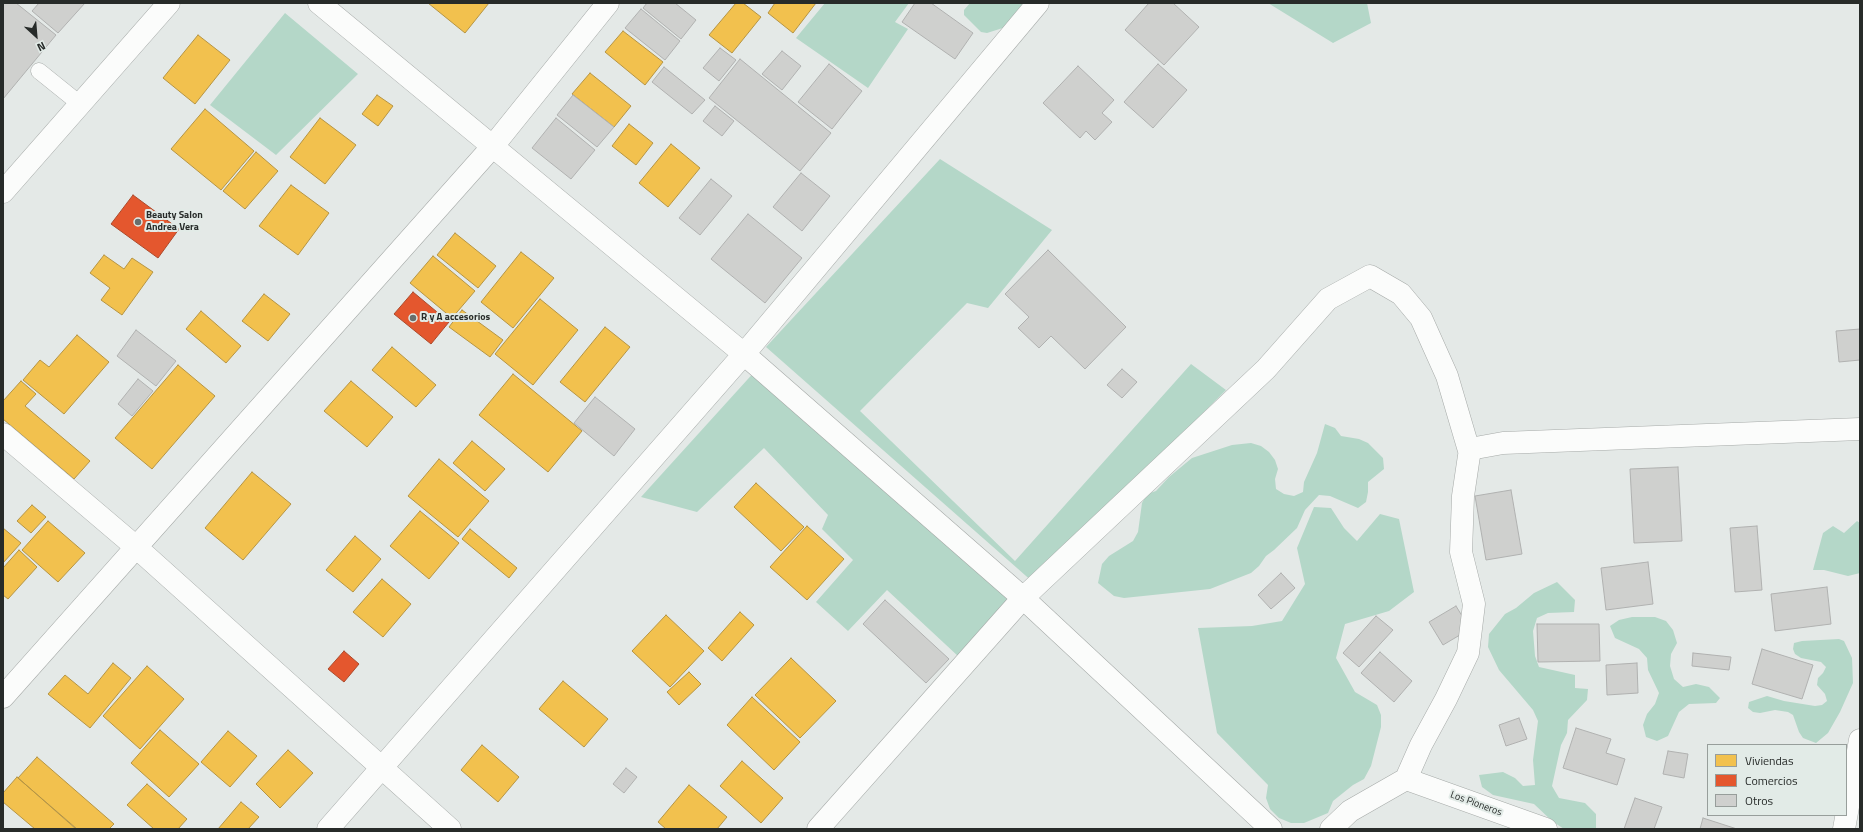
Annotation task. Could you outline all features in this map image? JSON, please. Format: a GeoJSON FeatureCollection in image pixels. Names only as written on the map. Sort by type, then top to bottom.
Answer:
{"type":"FeatureCollection","features":[{"type":"Feature","properties":{"kind":"street"},"geometry":{"type":"LineString","coordinates":[[3,192],[169,3]]}},
{"type":"Feature","properties":{"kind":"street"},"geometry":{"type":"LineString","coordinates":[[319,3],[744,354],[1023,598],[1271,829]]}},
{"type":"Feature","properties":{"kind":"street"},"geometry":{"type":"LineString","coordinates":[[3,697],[493,146],[608,3]]}},
{"type":"Feature","properties":{"kind":"street"},"geometry":{"type":"LineString","coordinates":[[328,829],[744,354],[1038,3]]}},
{"type":"Feature","properties":{"kind":"street"},"geometry":{"type":"LineString","coordinates":[[818,829],[1023,598],[1266,369],[1328,299],[1370,276],[1401,294],[1421,318],[1447,376],[1470,454]]}},
{"type":"Feature","properties":{"kind":"street"},"geometry":{"type":"LineString","coordinates":[[1331,829],[1350,811],[1406,779],[1421,745],[1446,699],[1468,653],[1474,604],[1461,552],[1463,496],[1470,449],[1502,443],[1860,429]]}},
{"type":"Feature","properties":{"kind":"street"},"geometry":{"type":"LineString","coordinates":[[3,434],[136,547],[382,766],[450,829]]}},
{"type":"Feature","properties":{"kind":"street"},"geometry":{"type":"LineString","coordinates":[[1847,812],[1860,740]]}},
{"type":"Feature","properties":{"kind":"street","name":"Los Pioneros"},"geometry":{"type":"LineString","coordinates":[[1406,779],[1546,829]]}},
{"type":"Feature","properties":{"kind":"street"},"geometry":{"type":"LineString","coordinates":[[1844,829],[1846,816]]}},
{"type":"Feature","properties":{"kind":"lane"},"geometry":{"type":"LineString","coordinates":[[39,71],[80,104]]}},
{"type":"Feature","properties":{"kind":"green space"},"geometry":{"type":"Polygon","coordinates":[[[825,3],[909,3],[895,22],[908,29],[868,88],[796,38],[825,3]]]}},
{"type":"Feature","properties":{"kind":"green space"},"geometry":{"type":"Polygon","coordinates":[[[970,3],[1029,3],[1009,26],[987,33],[981,32],[964,15],[964,10],[970,3]]]}},
{"type":"Feature","properties":{"kind":"green space"},"geometry":{"type":"Polygon","coordinates":[[[1268,3],[1367,3],[1371,23],[1333,43],[1268,3]]]}},
{"type":"Feature","properties":{"kind":"green space"},"geometry":{"type":"Polygon","coordinates":[[[285,13],[358,74],[276,155],[210,105],[285,13]]]}},
{"type":"Feature","properties":{"kind":"green space"},"geometry":{"type":"Polygon","coordinates":[[[940,159],[1052,230],[988,308],[967,303],[860,411],[1015,561],[1191,364],[1226,390],[1034,583],[766,347],[940,159]]]}},
{"type":"Feature","properties":{"kind":"green space"},"geometry":{"type":"Polygon","coordinates":[[[757,369],[1018,593],[959,657],[887,590],[848,631],[816,602],[853,560],[822,529],[828,515],[764,448],[697,512],[641,497],[757,369]]]}},
{"type":"Feature","properties":{"kind":"green space"},"geometry":{"type":"Polygon","coordinates":[[[1325,424],[1335,428],[1341,436],[1359,439],[1368,443],[1383,458],[1384,469],[1368,482],[1366,502],[1358,508],[1330,496],[1319,495],[1305,510],[1297,528],[1266,556],[1259,566],[1251,573],[1210,589],[1124,598],[1114,596],[1098,583],[1102,564],[1109,556],[1133,541],[1138,532],[1142,503],[1147,494],[1156,491],[1169,477],[1192,458],[1232,445],[1251,443],[1261,446],[1269,452],[1275,460],[1278,469],[1275,479],[1276,489],[1284,494],[1294,496],[1303,492],[1304,482],[1317,453],[1325,424]]]}},
{"type":"Feature","properties":{"kind":"green space"},"geometry":{"type":"Polygon","coordinates":[[[1314,507],[1331,508],[1344,528],[1357,541],[1380,514],[1399,519],[1414,592],[1389,611],[1345,624],[1336,658],[1355,692],[1377,705],[1381,715],[1381,727],[1371,766],[1364,779],[1353,785],[1333,801],[1328,813],[1304,823],[1291,823],[1279,818],[1270,809],[1266,798],[1268,785],[1217,733],[1198,628],[1252,626],[1282,621],[1305,584],[1297,548],[1314,507]]]}},
{"type":"Feature","properties":{"kind":"green space"},"geometry":{"type":"Polygon","coordinates":[[[1857,521],[1860,523],[1860,573],[1848,576],[1824,570],[1813,570],[1823,533],[1833,526],[1844,533],[1857,521]]]}},
{"type":"Feature","properties":{"kind":"green space"},"geometry":{"type":"Polygon","coordinates":[[[1557,582],[1575,600],[1574,612],[1548,613],[1537,618],[1533,631],[1535,656],[1539,667],[1575,675],[1575,688],[1588,689],[1587,700],[1568,720],[1567,733],[1561,745],[1552,786],[1559,798],[1585,803],[1596,814],[1596,828],[1594,829],[1564,829],[1552,821],[1534,804],[1493,795],[1482,787],[1479,775],[1503,772],[1515,778],[1523,786],[1535,785],[1533,760],[1538,721],[1533,710],[1499,670],[1488,647],[1489,634],[1505,614],[1516,608],[1534,593],[1557,582]]]}},
{"type":"Feature","properties":{"kind":"green space"},"geometry":{"type":"Polygon","coordinates":[[[1632,617],[1655,617],[1666,621],[1673,630],[1677,643],[1671,654],[1670,666],[1674,679],[1683,687],[1696,684],[1709,687],[1720,698],[1716,703],[1689,704],[1679,712],[1668,736],[1657,741],[1646,737],[1643,725],[1647,714],[1655,704],[1659,693],[1648,670],[1647,658],[1639,649],[1615,638],[1610,626],[1619,620],[1632,617]]]}},
{"type":"Feature","properties":{"kind":"green space"},"geometry":{"type":"Polygon","coordinates":[[[1839,639],[1844,641],[1852,658],[1853,683],[1840,712],[1828,733],[1816,743],[1803,738],[1799,732],[1793,715],[1788,712],[1775,710],[1760,713],[1753,712],[1748,708],[1749,702],[1767,696],[1784,701],[1815,706],[1822,705],[1827,701],[1825,694],[1817,685],[1818,678],[1826,667],[1821,662],[1801,658],[1795,654],[1793,649],[1794,643],[1802,641],[1839,639]]]}},
{"type":"Feature","properties":{"kind":"building: Viviendas"},"geometry":{"type":"Polygon","coordinates":[[[428,3],[489,3],[465,33],[428,3]]]}},
{"type":"Feature","properties":{"kind":"building: Viviendas"},"geometry":{"type":"Polygon","coordinates":[[[736,3],[743,3],[761,17],[732,53],[709,35],[736,3]]]}},
{"type":"Feature","properties":{"kind":"building: Viviendas"},"geometry":{"type":"Polygon","coordinates":[[[775,3],[816,3],[793,33],[768,13],[775,3]]]}},
{"type":"Feature","properties":{"kind":"building: Viviendas"},"geometry":{"type":"Polygon","coordinates":[[[623,31],[663,62],[645,85],[605,52],[623,31]]]}},
{"type":"Feature","properties":{"kind":"building: Viviendas"},"geometry":{"type":"Polygon","coordinates":[[[198,35],[230,60],[195,104],[163,78],[198,35]]]}},
{"type":"Feature","properties":{"kind":"building: Viviendas"},"geometry":{"type":"Polygon","coordinates":[[[590,73],[631,106],[614,127],[572,94],[590,73]]]}},
{"type":"Feature","properties":{"kind":"building: Viviendas"},"geometry":{"type":"Polygon","coordinates":[[[377,95],[393,106],[378,126],[362,114],[377,95]]]}},
{"type":"Feature","properties":{"kind":"building: Viviendas"},"geometry":{"type":"Polygon","coordinates":[[[205,109],[254,151],[221,190],[171,149],[205,109]]]}},
{"type":"Feature","properties":{"kind":"building: Viviendas"},"geometry":{"type":"Polygon","coordinates":[[[320,118],[356,145],[325,184],[290,157],[320,118]]]}},
{"type":"Feature","properties":{"kind":"building: Viviendas"},"geometry":{"type":"Polygon","coordinates":[[[629,124],[653,143],[636,165],[612,146],[629,124]]]}},
{"type":"Feature","properties":{"kind":"building: Viviendas"},"geometry":{"type":"Polygon","coordinates":[[[671,144],[700,168],[668,207],[639,183],[671,144]]]}},
{"type":"Feature","properties":{"kind":"building: Viviendas"},"geometry":{"type":"Polygon","coordinates":[[[256,152],[278,171],[245,209],[223,191],[256,152]]]}},
{"type":"Feature","properties":{"kind":"building: Viviendas"},"geometry":{"type":"Polygon","coordinates":[[[291,185],[329,213],[298,255],[259,226],[291,185]]]}},
{"type":"Feature","properties":{"kind":"building: Viviendas"},"geometry":{"type":"Polygon","coordinates":[[[455,233],[496,266],[478,288],[437,255],[455,233]]]}},
{"type":"Feature","properties":{"kind":"building: Viviendas"},"geometry":{"type":"Polygon","coordinates":[[[521,252],[554,278],[513,328],[481,302],[521,252]]]}},
{"type":"Feature","properties":{"kind":"building: Viviendas"},"geometry":{"type":"Polygon","coordinates":[[[104,255],[124,269],[132,258],[153,272],[122,315],[101,300],[110,288],[90,273],[104,255]]]}},
{"type":"Feature","properties":{"kind":"building: Viviendas"},"geometry":{"type":"Polygon","coordinates":[[[433,256],[475,291],[452,318],[410,283],[433,256]]]}},
{"type":"Feature","properties":{"kind":"building: Viviendas"},"geometry":{"type":"Polygon","coordinates":[[[264,294],[290,314],[268,341],[242,321],[264,294]]]}},
{"type":"Feature","properties":{"kind":"building: Viviendas"},"geometry":{"type":"Polygon","coordinates":[[[540,299],[578,330],[533,385],[495,354],[540,299]]]}},
{"type":"Feature","properties":{"kind":"building: Viviendas"},"geometry":{"type":"Polygon","coordinates":[[[462,310],[503,340],[490,357],[449,327],[462,310]]]}},
{"type":"Feature","properties":{"kind":"building: Viviendas"},"geometry":{"type":"Polygon","coordinates":[[[201,311],[241,346],[226,363],[186,329],[201,311]]]}},
{"type":"Feature","properties":{"kind":"building: Viviendas"},"geometry":{"type":"Polygon","coordinates":[[[605,327],[630,347],[585,402],[560,382],[605,327]]]}},
{"type":"Feature","properties":{"kind":"building: Viviendas"},"geometry":{"type":"Polygon","coordinates":[[[77,335],[109,362],[64,414],[23,380],[40,360],[49,367],[77,335]]]}},
{"type":"Feature","properties":{"kind":"building: Viviendas"},"geometry":{"type":"Polygon","coordinates":[[[392,347],[436,385],[416,407],[372,370],[392,347]]]}},
{"type":"Feature","properties":{"kind":"building: Viviendas"},"geometry":{"type":"Polygon","coordinates":[[[178,365],[215,396],[152,469],[115,438],[178,365]]]}},
{"type":"Feature","properties":{"kind":"building: Viviendas"},"geometry":{"type":"Polygon","coordinates":[[[513,374],[582,431],[548,472],[479,415],[513,374]]]}},
{"type":"Feature","properties":{"kind":"building: Viviendas"},"geometry":{"type":"Polygon","coordinates":[[[21,381],[36,394],[25,406],[90,461],[74,479],[3,419],[3,401],[21,381]]]}},
{"type":"Feature","properties":{"kind":"building: Viviendas"},"geometry":{"type":"Polygon","coordinates":[[[351,381],[393,417],[367,447],[324,411],[351,381]]]}},
{"type":"Feature","properties":{"kind":"building: Viviendas"},"geometry":{"type":"Polygon","coordinates":[[[472,441],[505,469],[485,491],[453,463],[472,441]]]}},
{"type":"Feature","properties":{"kind":"building: Viviendas"},"geometry":{"type":"Polygon","coordinates":[[[439,459],[489,501],[458,537],[408,496],[439,459]]]}},
{"type":"Feature","properties":{"kind":"building: Viviendas"},"geometry":{"type":"Polygon","coordinates":[[[252,472],[291,504],[243,560],[205,528],[252,472]]]}},
{"type":"Feature","properties":{"kind":"building: Viviendas"},"geometry":{"type":"Polygon","coordinates":[[[756,483],[804,527],[781,551],[734,507],[756,483]]]}},
{"type":"Feature","properties":{"kind":"building: Viviendas"},"geometry":{"type":"Polygon","coordinates":[[[32,505],[46,517],[31,533],[17,521],[32,505]]]}},
{"type":"Feature","properties":{"kind":"building: Viviendas"},"geometry":{"type":"Polygon","coordinates":[[[420,511],[459,543],[429,579],[390,546],[420,511]]]}},
{"type":"Feature","properties":{"kind":"building: Viviendas"},"geometry":{"type":"Polygon","coordinates":[[[48,521],[85,553],[58,582],[22,550],[48,521]]]}},
{"type":"Feature","properties":{"kind":"building: Viviendas"},"geometry":{"type":"Polygon","coordinates":[[[807,526],[844,559],[807,600],[770,567],[807,526]]]}},
{"type":"Feature","properties":{"kind":"building: Viviendas"},"geometry":{"type":"Polygon","coordinates":[[[3,528],[21,543],[3,563],[3,528]]]}},
{"type":"Feature","properties":{"kind":"building: Viviendas"},"geometry":{"type":"Polygon","coordinates":[[[470,529],[517,568],[509,578],[462,539],[470,529]]]}},
{"type":"Feature","properties":{"kind":"building: Viviendas"},"geometry":{"type":"Polygon","coordinates":[[[355,536],[381,559],[353,592],[326,570],[355,536]]]}},
{"type":"Feature","properties":{"kind":"building: Viviendas"},"geometry":{"type":"Polygon","coordinates":[[[19,550],[37,567],[8,599],[3,595],[3,568],[19,550]]]}},
{"type":"Feature","properties":{"kind":"building: Viviendas"},"geometry":{"type":"Polygon","coordinates":[[[382,579],[411,604],[383,637],[353,612],[382,579]]]}},
{"type":"Feature","properties":{"kind":"building: Viviendas"},"geometry":{"type":"Polygon","coordinates":[[[740,612],[754,625],[722,661],[708,648],[740,612]]]}},
{"type":"Feature","properties":{"kind":"building: Viviendas"},"geometry":{"type":"Polygon","coordinates":[[[666,615],[704,651],[670,687],[632,651],[666,615]]]}},
{"type":"Feature","properties":{"kind":"building: Viviendas"},"geometry":{"type":"Polygon","coordinates":[[[791,658],[836,701],[800,738],[755,695],[791,658]]]}},
{"type":"Feature","properties":{"kind":"building: Viviendas"},"geometry":{"type":"Polygon","coordinates":[[[113,663],[131,678],[90,728],[48,694],[65,675],[88,694],[113,663]]]}},
{"type":"Feature","properties":{"kind":"building: Viviendas"},"geometry":{"type":"Polygon","coordinates":[[[147,666],[184,699],[140,749],[103,716],[147,666]]]}},
{"type":"Feature","properties":{"kind":"building: Viviendas"},"geometry":{"type":"Polygon","coordinates":[[[689,672],[701,684],[679,705],[667,692],[689,672]]]}},
{"type":"Feature","properties":{"kind":"building: Viviendas"},"geometry":{"type":"Polygon","coordinates":[[[563,681],[608,719],[584,747],[539,709],[563,681]]]}},
{"type":"Feature","properties":{"kind":"building: Viviendas"},"geometry":{"type":"Polygon","coordinates":[[[752,697],[800,742],[774,770],[727,725],[752,697]]]}},
{"type":"Feature","properties":{"kind":"building: Viviendas"},"geometry":{"type":"Polygon","coordinates":[[[160,730],[199,764],[169,797],[131,763],[160,730]]]}},
{"type":"Feature","properties":{"kind":"building: Viviendas"},"geometry":{"type":"Polygon","coordinates":[[[228,731],[257,756],[230,787],[201,762],[228,731]]]}},
{"type":"Feature","properties":{"kind":"building: Viviendas"},"geometry":{"type":"Polygon","coordinates":[[[482,745],[519,777],[498,802],[461,770],[482,745]]]}},
{"type":"Feature","properties":{"kind":"building: Viviendas"},"geometry":{"type":"Polygon","coordinates":[[[288,750],[313,773],[280,808],[256,784],[288,750]]]}},
{"type":"Feature","properties":{"kind":"building: Viviendas"},"geometry":{"type":"Polygon","coordinates":[[[37,757],[114,824],[109,829],[77,829],[18,778],[37,757]]]}},
{"type":"Feature","properties":{"kind":"building: Viviendas"},"geometry":{"type":"Polygon","coordinates":[[[742,761],[783,798],[761,823],[720,786],[742,761]]]}},
{"type":"Feature","properties":{"kind":"building: Viviendas"},"geometry":{"type":"Polygon","coordinates":[[[17,777],[76,829],[35,829],[3,802],[3,793],[17,777]]]}},
{"type":"Feature","properties":{"kind":"building: Viviendas"},"geometry":{"type":"Polygon","coordinates":[[[147,784],[187,819],[178,829],[154,829],[127,805],[147,784]]]}},
{"type":"Feature","properties":{"kind":"building: Viviendas"},"geometry":{"type":"Polygon","coordinates":[[[689,785],[727,817],[717,829],[666,829],[658,822],[689,785]]]}},
{"type":"Feature","properties":{"kind":"building: Viviendas"},"geometry":{"type":"Polygon","coordinates":[[[241,802],[259,817],[248,829],[218,829],[241,802]]]}},
{"type":"Feature","properties":{"kind":"building: Comercios"},"geometry":{"type":"Polygon","coordinates":[[[133,195],[179,229],[158,258],[111,224],[133,195]]]}},
{"type":"Feature","properties":{"kind":"building: Comercios"},"geometry":{"type":"Polygon","coordinates":[[[413,292],[449,322],[431,344],[394,314],[413,292]]]}},
{"type":"Feature","properties":{"kind":"building: Comercios"},"geometry":{"type":"Polygon","coordinates":[[[344,651],[359,664],[344,682],[328,669],[344,651]]]}},
{"type":"Feature","properties":{"kind":"building: Otros"},"geometry":{"type":"Polygon","coordinates":[[[3,3],[16,3],[56,35],[3,99],[3,3]]]}},
{"type":"Feature","properties":{"kind":"building: Otros"},"geometry":{"type":"Polygon","coordinates":[[[39,3],[85,3],[58,33],[32,11],[39,3]]]}},
{"type":"Feature","properties":{"kind":"building: Otros"},"geometry":{"type":"Polygon","coordinates":[[[647,3],[675,3],[696,20],[681,39],[643,8],[647,3]]]}},
{"type":"Feature","properties":{"kind":"building: Otros"},"geometry":{"type":"Polygon","coordinates":[[[915,3],[931,3],[973,33],[955,59],[902,22],[915,3]]]}},
{"type":"Feature","properties":{"kind":"building: Otros"},"geometry":{"type":"Polygon","coordinates":[[[1149,3],[1173,3],[1199,27],[1164,65],[1125,30],[1149,3]]]}},
{"type":"Feature","properties":{"kind":"building: Otros"},"geometry":{"type":"Polygon","coordinates":[[[641,9],[680,41],[665,60],[625,28],[641,9]]]}},
{"type":"Feature","properties":{"kind":"building: Otros"},"geometry":{"type":"Polygon","coordinates":[[[720,48],[736,60],[719,81],[703,68],[720,48]]]}},
{"type":"Feature","properties":{"kind":"building: Otros"},"geometry":{"type":"Polygon","coordinates":[[[782,51],[801,66],[782,90],[762,74],[782,51]]]}},
{"type":"Feature","properties":{"kind":"building: Otros"},"geometry":{"type":"Polygon","coordinates":[[[740,59],[831,133],[800,171],[709,98],[740,59]]]}},
{"type":"Feature","properties":{"kind":"building: Otros"},"geometry":{"type":"Polygon","coordinates":[[[829,64],[862,91],[832,129],[798,102],[829,64]]]}},
{"type":"Feature","properties":{"kind":"building: Otros"},"geometry":{"type":"Polygon","coordinates":[[[1158,64],[1187,90],[1153,128],[1124,102],[1158,64]]]}},
{"type":"Feature","properties":{"kind":"building: Otros"},"geometry":{"type":"Polygon","coordinates":[[[1078,66],[1114,100],[1102,113],[1112,122],[1095,140],[1086,131],[1080,138],[1043,103],[1078,66]]]}},
{"type":"Feature","properties":{"kind":"building: Otros"},"geometry":{"type":"Polygon","coordinates":[[[664,67],[705,100],[692,114],[652,82],[664,67]]]}},
{"type":"Feature","properties":{"kind":"building: Otros"},"geometry":{"type":"Polygon","coordinates":[[[573,95],[614,127],[597,147],[557,115],[573,95]]]}},
{"type":"Feature","properties":{"kind":"building: Otros"},"geometry":{"type":"Polygon","coordinates":[[[715,106],[734,121],[722,136],[703,121],[715,106]]]}},
{"type":"Feature","properties":{"kind":"building: Otros"},"geometry":{"type":"Polygon","coordinates":[[[556,118],[595,150],[571,179],[532,148],[556,118]]]}},
{"type":"Feature","properties":{"kind":"building: Otros"},"geometry":{"type":"Polygon","coordinates":[[[801,173],[830,196],[802,231],[773,207],[801,173]]]}},
{"type":"Feature","properties":{"kind":"building: Otros"},"geometry":{"type":"Polygon","coordinates":[[[711,179],[732,196],[700,235],[679,218],[711,179]]]}},
{"type":"Feature","properties":{"kind":"building: Otros"},"geometry":{"type":"Polygon","coordinates":[[[748,214],[802,258],[765,303],[711,259],[748,214]]]}},
{"type":"Feature","properties":{"kind":"building: Otros"},"geometry":{"type":"Polygon","coordinates":[[[1048,250],[1126,327],[1085,369],[1051,336],[1039,348],[1018,328],[1029,317],[1005,294],[1048,250]]]}},
{"type":"Feature","properties":{"kind":"building: Otros"},"geometry":{"type":"Polygon","coordinates":[[[1860,329],[1860,360],[1839,362],[1836,331],[1860,329]]]}},
{"type":"Feature","properties":{"kind":"building: Otros"},"geometry":{"type":"Polygon","coordinates":[[[136,330],[176,361],[156,386],[117,356],[136,330]]]}},
{"type":"Feature","properties":{"kind":"building: Otros"},"geometry":{"type":"Polygon","coordinates":[[[1122,369],[1137,382],[1122,398],[1107,385],[1122,369]]]}},
{"type":"Feature","properties":{"kind":"building: Otros"},"geometry":{"type":"Polygon","coordinates":[[[138,379],[153,391],[132,416],[118,404],[138,379]]]}},
{"type":"Feature","properties":{"kind":"building: Otros"},"geometry":{"type":"Polygon","coordinates":[[[595,397],[635,429],[614,456],[574,423],[595,397]]]}},
{"type":"Feature","properties":{"kind":"building: Otros"},"geometry":{"type":"Polygon","coordinates":[[[1678,467],[1682,541],[1634,543],[1630,469],[1678,467]]]}},
{"type":"Feature","properties":{"kind":"building: Otros"},"geometry":{"type":"Polygon","coordinates":[[[1511,490],[1522,554],[1486,560],[1475,496],[1511,490]]]}},
{"type":"Feature","properties":{"kind":"building: Otros"},"geometry":{"type":"Polygon","coordinates":[[[1757,526],[1762,590],[1735,592],[1730,528],[1757,526]]]}},
{"type":"Feature","properties":{"kind":"building: Otros"},"geometry":{"type":"Polygon","coordinates":[[[1648,562],[1653,604],[1606,610],[1601,568],[1648,562]]]}},
{"type":"Feature","properties":{"kind":"building: Otros"},"geometry":{"type":"Polygon","coordinates":[[[1281,573],[1295,588],[1271,609],[1258,595],[1281,573]]]}},
{"type":"Feature","properties":{"kind":"building: Otros"},"geometry":{"type":"Polygon","coordinates":[[[1827,587],[1831,624],[1775,631],[1771,594],[1827,587]]]}},
{"type":"Feature","properties":{"kind":"building: Otros"},"geometry":{"type":"Polygon","coordinates":[[[885,600],[949,659],[926,683],[863,624],[885,600]]]}},
{"type":"Feature","properties":{"kind":"building: Otros"},"geometry":{"type":"Polygon","coordinates":[[[1456,606],[1470,629],[1443,645],[1429,622],[1456,606]]]}},
{"type":"Feature","properties":{"kind":"building: Otros"},"geometry":{"type":"Polygon","coordinates":[[[1376,616],[1393,630],[1359,667],[1343,653],[1376,616]]]}},
{"type":"Feature","properties":{"kind":"building: Otros"},"geometry":{"type":"Polygon","coordinates":[[[1537,624],[1599,624],[1600,661],[1538,662],[1537,624]]]}},
{"type":"Feature","properties":{"kind":"building: Otros"},"geometry":{"type":"Polygon","coordinates":[[[1762,649],[1813,665],[1802,699],[1752,684],[1762,649]]]}},
{"type":"Feature","properties":{"kind":"building: Otros"},"geometry":{"type":"Polygon","coordinates":[[[1380,652],[1412,681],[1394,702],[1361,673],[1380,652]]]}},
{"type":"Feature","properties":{"kind":"building: Otros"},"geometry":{"type":"Polygon","coordinates":[[[1693,653],[1731,657],[1729,670],[1692,666],[1693,653]]]}},
{"type":"Feature","properties":{"kind":"building: Otros"},"geometry":{"type":"Polygon","coordinates":[[[1637,663],[1638,693],[1607,695],[1606,665],[1637,663]]]}},
{"type":"Feature","properties":{"kind":"building: Otros"},"geometry":{"type":"Polygon","coordinates":[[[1519,718],[1527,739],[1506,746],[1499,725],[1519,718]]]}},
{"type":"Feature","properties":{"kind":"building: Otros"},"geometry":{"type":"Polygon","coordinates":[[[1576,728],[1611,739],[1606,753],[1625,759],[1617,785],[1563,768],[1576,728]]]}},
{"type":"Feature","properties":{"kind":"building: Otros"},"geometry":{"type":"Polygon","coordinates":[[[1668,751],[1688,754],[1684,778],[1663,774],[1668,751]]]}},
{"type":"Feature","properties":{"kind":"building: Otros"},"geometry":{"type":"Polygon","coordinates":[[[626,768],[637,777],[624,793],[613,784],[626,768]]]}},
{"type":"Feature","properties":{"kind":"building: Otros"},"geometry":{"type":"Polygon","coordinates":[[[1635,798],[1662,807],[1654,829],[1624,829],[1635,798]]]}},
{"type":"Feature","properties":{"kind":"building: Otros"},"geometry":{"type":"Polygon","coordinates":[[[1703,818],[1737,829],[1700,829],[1703,818]]]}},
{"type":"Feature","properties":{"kind":"place","name":"Beauty Salon Andrea Vera"},"geometry":{"type":"Point","coordinates":[138,222]}},
{"type":"Feature","properties":{"kind":"place","name":"R y A accesorios"},"geometry":{"type":"Point","coordinates":[413,318]}}]}
